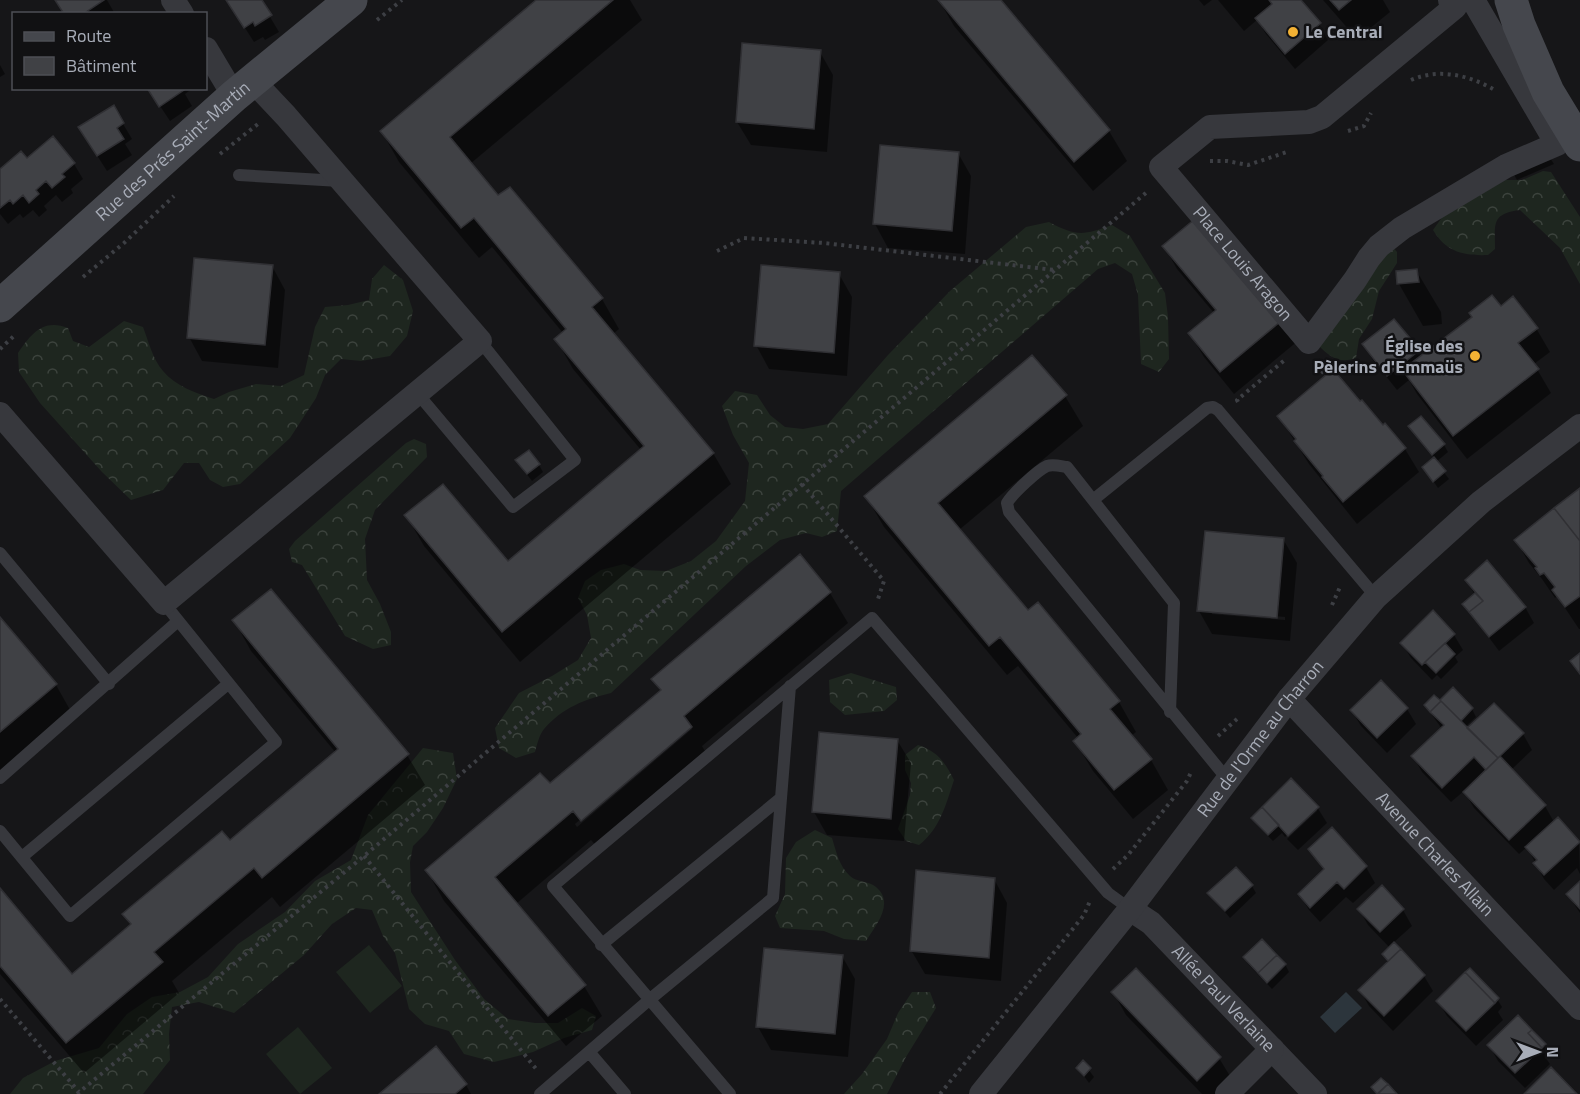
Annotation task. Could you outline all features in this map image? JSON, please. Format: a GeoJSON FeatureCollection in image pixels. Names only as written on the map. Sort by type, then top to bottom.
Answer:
{"type":"FeatureCollection","features":[{"type":"Feature","properties":{"kind":"street","name":"Rue des Prés Saint-Martin"},"geometry":{"type":"LineString","coordinates":[[0,306],[243,88],[351,0]]}},
{"type":"Feature","properties":{"kind":"street"},"geometry":{"type":"LineString","coordinates":[[1171,166],[1210,127],[1309,122],[1322,117],[1455,7],[1450,0]]}},
{"type":"Feature","properties":{"kind":"street","name":"Place Louis Aragon"},"geometry":{"type":"LineString","coordinates":[[1171,166],[1309,342],[1379,246],[1402,228],[1506,165],[1557,144],[1473,0]]}},
{"type":"Feature","properties":{"kind":"street"},"geometry":{"type":"LineString","coordinates":[[1511,0],[1519,25],[1548,92],[1580,145]]}},
{"type":"Feature","properties":{"kind":"street"},"geometry":{"type":"LineString","coordinates":[[0,414],[171,612],[480,341],[278,108],[243,88],[207,50]]}},
{"type":"Feature","properties":{"kind":"street","name":"Rue de l'Orme au Charron"},"geometry":{"type":"LineString","coordinates":[[981,1094],[1130,909],[1289,699],[1376,597],[1481,502],[1580,426]]}},
{"type":"Feature","properties":{"kind":"street","name":"Avenue Charles Allain"},"geometry":{"type":"LineString","coordinates":[[1289,699],[1580,1008]]}},
{"type":"Feature","properties":{"kind":"street","name":"Allée Paul Verlaine"},"geometry":{"type":"LineString","coordinates":[[1130,909],[1151,923],[1315,1094]]}},
{"type":"Feature","properties":{"kind":"street"},"geometry":{"type":"LineString","coordinates":[[1227,1094],[1272,1049]]}},
{"type":"Feature","properties":{"kind":"lane"},"geometry":{"type":"LineString","coordinates":[[239,175],[342,181]]}},
{"type":"Feature","properties":{"kind":"lane"},"geometry":{"type":"LineString","coordinates":[[418,394],[513,507],[575,460],[480,341]]}},
{"type":"Feature","properties":{"kind":"lane"},"geometry":{"type":"LineString","coordinates":[[1093,500],[1208,408],[1213,407],[1218,410],[1376,597]]}},
{"type":"Feature","properties":{"kind":"lane"},"geometry":{"type":"LineString","coordinates":[[1170,712],[1174,603],[1066,467],[1047,466],[1012,495],[1006,503],[1009,512],[1170,712],[1201,750],[1228,780]]}},
{"type":"Feature","properties":{"kind":"lane"},"geometry":{"type":"LineString","coordinates":[[0,553],[109,684]]}},
{"type":"Feature","properties":{"kind":"lane"},"geometry":{"type":"LineString","coordinates":[[0,777],[109,684],[171,612],[276,742],[70,916],[0,831]]}},
{"type":"Feature","properties":{"kind":"lane"},"geometry":{"type":"LineString","coordinates":[[730,1094],[553,886],[872,618],[1098,882],[1108,893],[1130,909]]}},
{"type":"Feature","properties":{"kind":"lane"},"geometry":{"type":"LineString","coordinates":[[22,857],[228,684]]}},
{"type":"Feature","properties":{"kind":"lane"},"geometry":{"type":"LineString","coordinates":[[545,1090],[649,1000],[773,898],[790,686]]}},
{"type":"Feature","properties":{"kind":"lane"},"geometry":{"type":"LineString","coordinates":[[601,945],[781,798]]}},
{"type":"Feature","properties":{"kind":"lane"},"geometry":{"type":"LineString","coordinates":[[590,1053],[625,1094]]}},
{"type":"Feature","properties":{"kind":"path"},"geometry":{"type":"LineString","coordinates":[[374,22],[402,0]]}},
{"type":"Feature","properties":{"kind":"path"},"geometry":{"type":"LineString","coordinates":[[1410,81],[1419,77],[1440,74],[1459,75],[1493,88],[1500,96]]}},
{"type":"Feature","properties":{"kind":"path"},"geometry":{"type":"LineString","coordinates":[[214,159],[278,108]]}},
{"type":"Feature","properties":{"kind":"path"},"geometry":{"type":"LineString","coordinates":[[1343,133],[1364,126],[1373,110]]}},
{"type":"Feature","properties":{"kind":"path"},"geometry":{"type":"LineString","coordinates":[[0,999],[78,1093],[364,856],[1054,271],[1171,166],[1195,161],[1227,161],[1248,165],[1290,150]]}},
{"type":"Feature","properties":{"kind":"path"},"geometry":{"type":"LineString","coordinates":[[80,279],[124,243],[174,195]]}},
{"type":"Feature","properties":{"kind":"path"},"geometry":{"type":"LineString","coordinates":[[717,251],[744,238],[824,243],[1054,271]]}},
{"type":"Feature","properties":{"kind":"path"},"geometry":{"type":"LineString","coordinates":[[0,349],[22,329]]}},
{"type":"Feature","properties":{"kind":"path"},"geometry":{"type":"LineString","coordinates":[[1245,409],[1237,400],[1301,346],[1305,338]]}},
{"type":"Feature","properties":{"kind":"path"},"geometry":{"type":"LineString","coordinates":[[1318,367],[1326,376]]}},
{"type":"Feature","properties":{"kind":"path"},"geometry":{"type":"LineString","coordinates":[[802,484],[884,581],[872,618]]}},
{"type":"Feature","properties":{"kind":"path"},"geometry":{"type":"LineString","coordinates":[[1330,607],[1349,567]]}},
{"type":"Feature","properties":{"kind":"path"},"geometry":{"type":"LineString","coordinates":[[940,1094],[1084,915],[1098,882],[1128,855],[1187,781],[1201,750],[1234,723],[1241,714]]}},
{"type":"Feature","properties":{"kind":"path"},"geometry":{"type":"LineString","coordinates":[[364,856],[545,1090]]}},
{"type":"Feature","properties":{"kind":"green space"},"geometry":{"type":"Polygon","coordinates":[[[1543,171],[1551,172],[1580,217],[1580,284],[1560,248],[1520,210],[1499,217],[1495,226],[1495,249],[1488,255],[1471,255],[1456,251],[1444,243],[1433,230],[1443,216],[1505,180],[1522,180],[1543,171]]]}},
{"type":"Feature","properties":{"kind":"green space"},"geometry":{"type":"Polygon","coordinates":[[[1049,222],[1080,233],[1112,225],[1130,236],[1165,293],[1169,359],[1159,372],[1141,364],[1138,295],[1132,274],[1115,263],[1098,269],[841,491],[837,531],[822,537],[806,533],[780,540],[746,566],[611,693],[574,705],[558,715],[544,729],[535,752],[516,758],[499,748],[495,728],[519,693],[578,660],[591,638],[587,615],[578,598],[585,581],[601,570],[624,564],[640,570],[666,571],[691,561],[716,541],[745,501],[749,463],[733,435],[722,406],[735,391],[757,395],[770,415],[785,427],[803,429],[828,424],[888,355],[950,291],[1026,227],[1049,222]]]}},
{"type":"Feature","properties":{"kind":"green space"},"geometry":{"type":"Polygon","coordinates":[[[1390,244],[1397,252],[1397,263],[1379,291],[1372,319],[1359,339],[1356,358],[1340,360],[1335,358],[1318,345],[1390,244]]]}},
{"type":"Feature","properties":{"kind":"green space"},"geometry":{"type":"Polygon","coordinates":[[[384,265],[403,280],[413,311],[407,336],[390,356],[361,361],[341,359],[325,375],[316,398],[290,438],[240,484],[223,487],[210,480],[199,463],[184,463],[163,490],[131,500],[102,472],[40,403],[19,372],[18,353],[38,330],[51,325],[68,328],[73,341],[89,347],[124,321],[143,327],[159,366],[174,381],[193,391],[214,399],[256,384],[281,386],[304,375],[315,327],[325,307],[369,300],[372,279],[384,265]]]}},
{"type":"Feature","properties":{"kind":"green space"},"geometry":{"type":"Polygon","coordinates":[[[414,439],[426,444],[427,457],[375,510],[365,539],[367,580],[391,632],[391,645],[373,649],[345,636],[302,565],[292,562],[289,549],[295,541],[406,443],[414,439]]]}},
{"type":"Feature","properties":{"kind":"green space"},"geometry":{"type":"Polygon","coordinates":[[[851,673],[896,687],[897,700],[884,711],[845,715],[830,702],[829,680],[851,673]]]}},
{"type":"Feature","properties":{"kind":"green space"},"geometry":{"type":"Polygon","coordinates":[[[918,745],[930,750],[940,758],[954,780],[937,824],[919,845],[906,841],[898,829],[910,795],[911,783],[905,770],[905,755],[918,745]]]}},
{"type":"Feature","properties":{"kind":"green space"},"geometry":{"type":"Polygon","coordinates":[[[423,748],[453,753],[457,779],[443,808],[427,832],[413,846],[410,862],[411,892],[455,960],[484,999],[508,1019],[535,1023],[558,1023],[582,1008],[596,1016],[592,1030],[564,1038],[533,1052],[494,1062],[464,1054],[449,1031],[425,1024],[409,1009],[395,953],[383,936],[372,910],[356,908],[332,924],[304,955],[234,1013],[199,1002],[172,1007],[169,1034],[170,1060],[143,1094],[10,1094],[23,1078],[55,1061],[99,1048],[127,1014],[152,997],[180,992],[208,977],[238,944],[285,912],[315,881],[351,860],[368,815],[423,748]]]}},
{"type":"Feature","properties":{"kind":"green space"},"geometry":{"type":"Polygon","coordinates":[[[815,830],[832,838],[841,863],[850,876],[873,885],[881,893],[884,900],[882,914],[866,941],[844,939],[824,931],[780,928],[775,916],[785,894],[786,858],[796,842],[815,830]]]}},
{"type":"Feature","properties":{"kind":"green space"},"geometry":{"type":"Polygon","coordinates":[[[369,945],[402,986],[370,1013],[336,972],[369,945]]]}},
{"type":"Feature","properties":{"kind":"green space"},"geometry":{"type":"Polygon","coordinates":[[[912,992],[930,992],[936,1008],[906,1057],[887,1094],[844,1094],[862,1074],[887,1039],[898,1013],[912,992]]]}},
{"type":"Feature","properties":{"kind":"green space"},"geometry":{"type":"Polygon","coordinates":[[[298,1027],[332,1068],[300,1094],[266,1054],[298,1027]]]}},
{"type":"Feature","properties":{"kind":"shaded area"},"geometry":{"type":"Polygon","coordinates":[[[1346,992],[1362,1008],[1335,1033],[1320,1017],[1346,992]]]}},
{"type":"Feature","properties":{"kind":"building"},"geometry":{"type":"Polygon","coordinates":[[[55,0],[104,0],[86,12],[63,12],[55,0]]]}},
{"type":"Feature","properties":{"kind":"building"},"geometry":{"type":"Polygon","coordinates":[[[226,0],[262,0],[272,15],[255,26],[253,22],[244,28],[226,0]]]}},
{"type":"Feature","properties":{"kind":"building"},"geometry":{"type":"Polygon","coordinates":[[[536,0],[613,0],[450,137],[498,195],[510,187],[603,298],[592,307],[714,453],[502,632],[404,515],[443,484],[508,561],[644,446],[554,339],[566,329],[474,218],[461,228],[380,131],[536,0]]]}},
{"type":"Feature","properties":{"kind":"building"},"geometry":{"type":"Polygon","coordinates":[[[938,0],[1001,0],[1110,130],[1074,162],[938,0]]]}},
{"type":"Feature","properties":{"kind":"building"},"geometry":{"type":"Polygon","coordinates":[[[1269,0],[1301,0],[1321,23],[1285,54],[1255,18],[1272,4],[1269,0]]]}},
{"type":"Feature","properties":{"kind":"building"},"geometry":{"type":"Polygon","coordinates":[[[1330,0],[1351,0],[1339,10],[1330,0]]]}},
{"type":"Feature","properties":{"kind":"building"},"geometry":{"type":"Polygon","coordinates":[[[742,43],[821,50],[814,129],[736,122],[742,43]]]}},
{"type":"Feature","properties":{"kind":"building"},"geometry":{"type":"Polygon","coordinates":[[[148,90],[184,90],[159,107],[148,90]]]}},
{"type":"Feature","properties":{"kind":"building"},"geometry":{"type":"Polygon","coordinates":[[[114,105],[124,123],[117,128],[124,139],[97,156],[78,127],[114,105]]]}},
{"type":"Feature","properties":{"kind":"building"},"geometry":{"type":"Polygon","coordinates":[[[53,136],[75,163],[62,174],[65,177],[52,188],[46,181],[36,190],[39,194],[29,203],[23,195],[13,204],[10,200],[0,208],[0,169],[21,151],[27,158],[53,136]]]}},
{"type":"Feature","properties":{"kind":"building"},"geometry":{"type":"Polygon","coordinates":[[[880,145],[959,152],[952,231],[873,224],[880,145]]]}},
{"type":"Feature","properties":{"kind":"building"},"geometry":{"type":"Polygon","coordinates":[[[1201,214],[1287,316],[1220,372],[1188,333],[1216,310],[1162,246],[1201,214]]]}},
{"type":"Feature","properties":{"kind":"building"},"geometry":{"type":"Polygon","coordinates":[[[194,258],[273,265],[265,345],[187,338],[194,258]]]}},
{"type":"Feature","properties":{"kind":"building"},"geometry":{"type":"Polygon","coordinates":[[[761,265],[840,272],[834,353],[754,346],[761,265]]]}},
{"type":"Feature","properties":{"kind":"building"},"geometry":{"type":"Polygon","coordinates":[[[1417,269],[1419,282],[1397,284],[1396,271],[1417,269]]]}},
{"type":"Feature","properties":{"kind":"building","name":"Église des Pèlerins d'Emmaüs"},"geometry":{"type":"Polygon","coordinates":[[[1492,295],[1501,306],[1513,296],[1538,328],[1518,343],[1539,369],[1453,436],[1402,370],[1472,317],[1469,313],[1492,295]]]}},
{"type":"Feature","properties":{"kind":"building"},"geometry":{"type":"Polygon","coordinates":[[[1394,319],[1420,350],[1387,376],[1362,344],[1394,319]]]}},
{"type":"Feature","properties":{"kind":"building"},"geometry":{"type":"Polygon","coordinates":[[[1032,355],[1067,395],[938,503],[1028,610],[1038,602],[1120,701],[1110,709],[1152,759],[1114,790],[1073,741],[1081,734],[1000,637],[989,646],[864,496],[1032,355]]]}},
{"type":"Feature","properties":{"kind":"building"},"geometry":{"type":"Polygon","coordinates":[[[1333,369],[1360,401],[1362,400],[1383,425],[1385,423],[1406,448],[1343,502],[1277,416],[1333,369]]]}},
{"type":"Feature","properties":{"kind":"building"},"geometry":{"type":"Polygon","coordinates":[[[1421,416],[1445,444],[1432,455],[1408,426],[1421,416]]]}},
{"type":"Feature","properties":{"kind":"building"},"geometry":{"type":"Polygon","coordinates":[[[529,450],[540,464],[527,474],[515,460],[529,450]]]}},
{"type":"Feature","properties":{"kind":"building"},"geometry":{"type":"Polygon","coordinates":[[[1434,457],[1446,471],[1433,482],[1422,467],[1434,457]]]}},
{"type":"Feature","properties":{"kind":"building"},"geometry":{"type":"Polygon","coordinates":[[[1580,488],[1580,541],[1554,508],[1580,488]]]}},
{"type":"Feature","properties":{"kind":"building"},"geometry":{"type":"Polygon","coordinates":[[[1554,508],[1580,541],[1580,596],[1565,607],[1552,590],[1555,587],[1544,573],[1540,575],[1535,568],[1537,567],[1514,540],[1554,508]]]}},
{"type":"Feature","properties":{"kind":"building"},"geometry":{"type":"Polygon","coordinates":[[[1205,531],[1284,538],[1277,618],[1197,611],[1205,531]]]}},
{"type":"Feature","properties":{"kind":"building"},"geometry":{"type":"Polygon","coordinates":[[[800,554],[831,592],[684,716],[692,727],[581,821],[573,811],[495,877],[586,985],[548,1016],[425,870],[540,773],[550,783],[661,690],[651,679],[800,554]]]}},
{"type":"Feature","properties":{"kind":"building"},"geometry":{"type":"Polygon","coordinates":[[[1487,560],[1526,607],[1489,637],[1469,612],[1483,601],[1465,580],[1487,560]]]}},
{"type":"Feature","properties":{"kind":"building"},"geometry":{"type":"Polygon","coordinates":[[[271,589],[409,754],[262,878],[254,868],[154,952],[163,962],[66,1043],[0,966],[0,888],[72,974],[131,924],[122,914],[222,831],[230,840],[338,749],[232,620],[271,589]]]}},
{"type":"Feature","properties":{"kind":"building"},"geometry":{"type":"Polygon","coordinates":[[[1475,593],[1483,601],[1469,612],[1462,604],[1475,593]]]}},
{"type":"Feature","properties":{"kind":"building"},"geometry":{"type":"Polygon","coordinates":[[[1433,610],[1455,634],[1422,665],[1400,643],[1433,610]]]}},
{"type":"Feature","properties":{"kind":"building"},"geometry":{"type":"Polygon","coordinates":[[[0,617],[57,684],[0,732],[0,617]]]}},
{"type":"Feature","properties":{"kind":"building"},"geometry":{"type":"Polygon","coordinates":[[[1445,643],[1455,654],[1436,673],[1425,662],[1445,643]]]}},
{"type":"Feature","properties":{"kind":"building"},"geometry":{"type":"Polygon","coordinates":[[[1580,653],[1580,674],[1570,661],[1580,653]]]}},
{"type":"Feature","properties":{"kind":"building"},"geometry":{"type":"Polygon","coordinates":[[[1381,680],[1408,708],[1377,738],[1350,710],[1381,680]]]}},
{"type":"Feature","properties":{"kind":"building"},"geometry":{"type":"Polygon","coordinates":[[[1453,687],[1473,708],[1461,721],[1440,700],[1453,687]]]}},
{"type":"Feature","properties":{"kind":"building"},"geometry":{"type":"Polygon","coordinates":[[[1434,695],[1441,701],[1430,712],[1424,705],[1434,695]]]}},
{"type":"Feature","properties":{"kind":"building"},"geometry":{"type":"Polygon","coordinates":[[[1441,701],[1498,758],[1486,770],[1474,757],[1442,788],[1411,756],[1444,725],[1430,712],[1441,701]]]}},
{"type":"Feature","properties":{"kind":"building"},"geometry":{"type":"Polygon","coordinates":[[[1494,703],[1524,733],[1498,758],[1467,728],[1494,703]]]}},
{"type":"Feature","properties":{"kind":"building"},"geometry":{"type":"Polygon","coordinates":[[[819,732],[898,739],[891,819],[812,812],[819,732]]]}},
{"type":"Feature","properties":{"kind":"building"},"geometry":{"type":"Polygon","coordinates":[[[1500,756],[1546,805],[1509,840],[1463,792],[1500,756]]]}},
{"type":"Feature","properties":{"kind":"building"},"geometry":{"type":"Polygon","coordinates":[[[1291,778],[1319,807],[1288,836],[1262,807],[1291,778]]]}},
{"type":"Feature","properties":{"kind":"building"},"geometry":{"type":"Polygon","coordinates":[[[1262,807],[1279,825],[1268,835],[1251,818],[1262,807]]]}},
{"type":"Feature","properties":{"kind":"building"},"geometry":{"type":"Polygon","coordinates":[[[1558,817],[1580,842],[1544,875],[1533,863],[1537,860],[1525,847],[1558,817]]]}},
{"type":"Feature","properties":{"kind":"building"},"geometry":{"type":"Polygon","coordinates":[[[1332,827],[1367,866],[1344,889],[1337,882],[1310,908],[1298,894],[1324,869],[1308,849],[1332,827]]]}},
{"type":"Feature","properties":{"kind":"building"},"geometry":{"type":"Polygon","coordinates":[[[1236,867],[1253,885],[1225,911],[1207,893],[1236,867]]]}},
{"type":"Feature","properties":{"kind":"building"},"geometry":{"type":"Polygon","coordinates":[[[916,870],[995,878],[989,958],[910,951],[916,870]]]}},
{"type":"Feature","properties":{"kind":"building"},"geometry":{"type":"Polygon","coordinates":[[[1580,881],[1580,909],[1566,894],[1580,881]]]}},
{"type":"Feature","properties":{"kind":"building"},"geometry":{"type":"Polygon","coordinates":[[[1382,885],[1404,909],[1380,932],[1357,909],[1382,885]]]}},
{"type":"Feature","properties":{"kind":"building"},"geometry":{"type":"Polygon","coordinates":[[[1262,939],[1277,955],[1258,973],[1243,957],[1262,939]]]}},
{"type":"Feature","properties":{"kind":"building"},"geometry":{"type":"Polygon","coordinates":[[[1394,942],[1401,949],[1388,961],[1382,954],[1394,942]]]}},
{"type":"Feature","properties":{"kind":"building"},"geometry":{"type":"Polygon","coordinates":[[[764,948],[843,955],[835,1034],[756,1027],[764,948]]]}},
{"type":"Feature","properties":{"kind":"building"},"geometry":{"type":"Polygon","coordinates":[[[1401,949],[1425,975],[1384,1016],[1358,990],[1401,949]]]}},
{"type":"Feature","properties":{"kind":"building"},"geometry":{"type":"Polygon","coordinates":[[[1277,955],[1286,964],[1267,983],[1258,973],[1277,955]]]}},
{"type":"Feature","properties":{"kind":"building"},"geometry":{"type":"Polygon","coordinates":[[[1136,968],[1221,1057],[1197,1081],[1111,992],[1136,968]]]}},
{"type":"Feature","properties":{"kind":"building"},"geometry":{"type":"Polygon","coordinates":[[[1470,968],[1499,998],[1495,1003],[1465,972],[1470,968]]]}},
{"type":"Feature","properties":{"kind":"building"},"geometry":{"type":"Polygon","coordinates":[[[1465,972],[1495,1003],[1466,1031],[1436,1001],[1465,972]]]}},
{"type":"Feature","properties":{"kind":"building"},"geometry":{"type":"Polygon","coordinates":[[[1518,1015],[1532,1030],[1528,1033],[1542,1048],[1515,1073],[1487,1045],[1518,1015]]]}},
{"type":"Feature","properties":{"kind":"building"},"geometry":{"type":"Polygon","coordinates":[[[1532,1030],[1546,1044],[1542,1048],[1528,1033],[1532,1030]]]}},
{"type":"Feature","properties":{"kind":"building"},"geometry":{"type":"Polygon","coordinates":[[[436,1046],[467,1084],[455,1094],[379,1094],[436,1046]]]}},
{"type":"Feature","properties":{"kind":"building"},"geometry":{"type":"Polygon","coordinates":[[[1083,1060],[1091,1068],[1084,1076],[1076,1068],[1083,1060]]]}},
{"type":"Feature","properties":{"kind":"building"},"geometry":{"type":"Polygon","coordinates":[[[1551,1067],[1577,1094],[1524,1094],[1551,1067]]]}},
{"type":"Feature","properties":{"kind":"building"},"geometry":{"type":"Polygon","coordinates":[[[1381,1078],[1388,1084],[1377,1094],[1371,1087],[1381,1078]]]}},
{"type":"Feature","properties":{"kind":"building"},"geometry":{"type":"Polygon","coordinates":[[[1388,1084],[1397,1094],[1378,1094],[1388,1084]]]}},
{"type":"Feature","properties":{"kind":"place","name":"Le Central"},"geometry":{"type":"Point","coordinates":[1293,32]}},
{"type":"Feature","properties":{"kind":"place","name":"Église des Pèlerins d'Emmaüs"},"geometry":{"type":"Point","coordinates":[1475,356]}}]}
